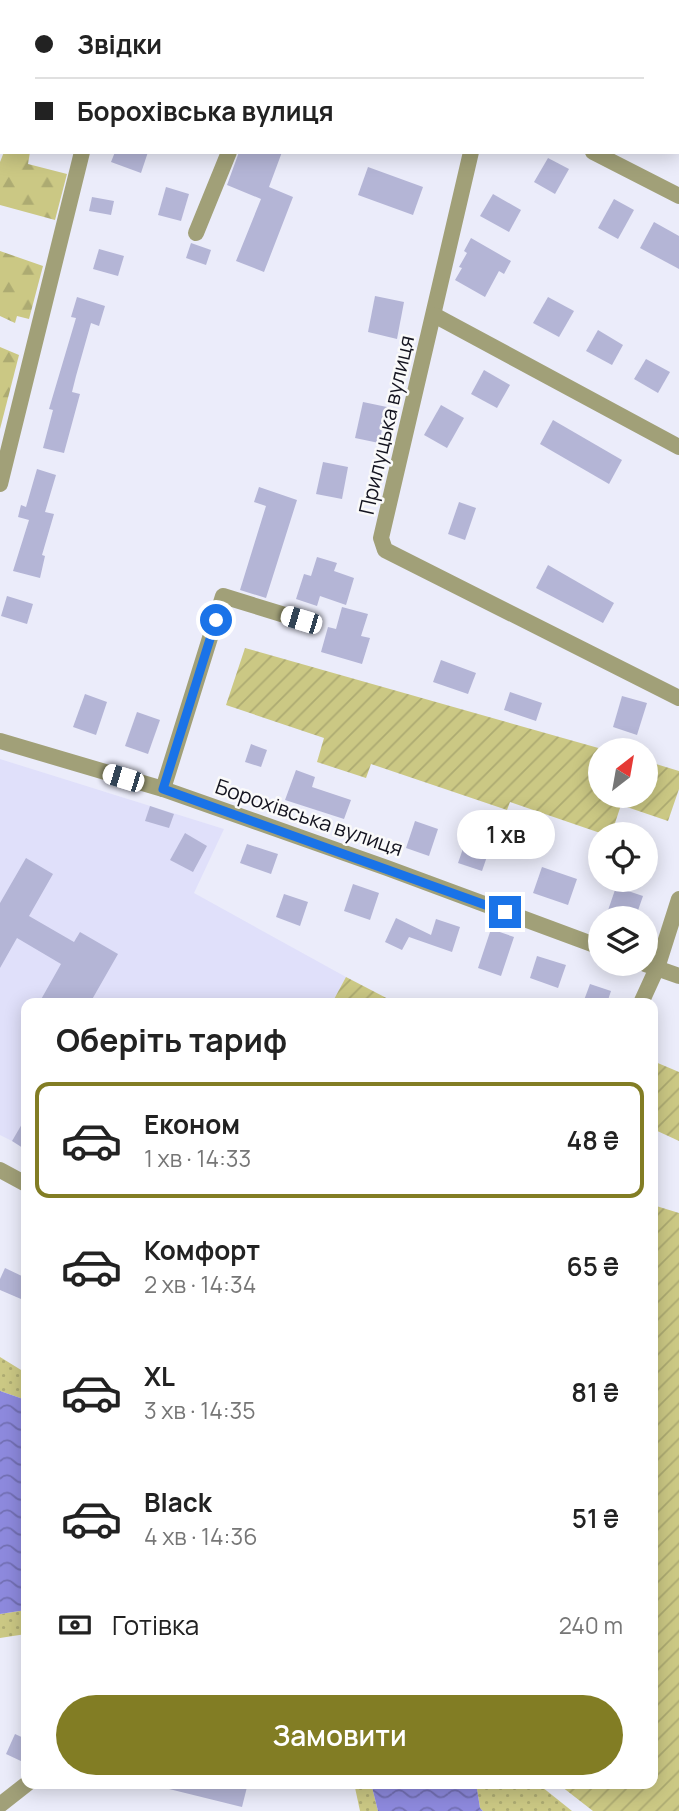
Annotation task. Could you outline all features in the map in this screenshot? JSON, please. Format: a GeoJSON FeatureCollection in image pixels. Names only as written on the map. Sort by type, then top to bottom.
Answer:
{"type":"FeatureCollection","features":[{"type":"Feature","properties":{"kind":"street"},"geometry":{"type":"LineString","coordinates":[[0,484],[82,154]]}},
{"type":"Feature","properties":{"kind":"street"},"geometry":{"type":"LineString","coordinates":[[196,233],[228,154]]}},
{"type":"Feature","properties":{"kind":"street","name":"Прилуцька вулиця"},"geometry":{"type":"LineString","coordinates":[[471,154],[382,538],[385,550],[679,698]]}},
{"type":"Feature","properties":{"kind":"street"},"geometry":{"type":"LineString","coordinates":[[597,154],[679,197]]}},
{"type":"Feature","properties":{"kind":"street"},"geometry":{"type":"LineString","coordinates":[[434,315],[679,447]]}},
{"type":"Feature","properties":{"kind":"street"},"geometry":{"type":"LineString","coordinates":[[163,789],[223,596],[301,620]]}},
{"type":"Feature","properties":{"kind":"street","name":"Борохівська вулиця"},"geometry":{"type":"LineString","coordinates":[[0,741],[163,789],[588,943]]}},
{"type":"Feature","properties":{"kind":"street"},"geometry":{"type":"LineString","coordinates":[[658,949],[679,899]]}},
{"type":"Feature","properties":{"kind":"street"},"geometry":{"type":"LineString","coordinates":[[658,968],[679,976]]}},
{"type":"Feature","properties":{"kind":"street"},"geometry":{"type":"LineString","coordinates":[[642,998],[648,976]]}},
{"type":"Feature","properties":{"kind":"street"},"geometry":{"type":"LineString","coordinates":[[0,1170],[21,1181]]}},
{"type":"Feature","properties":{"kind":"street"},"geometry":{"type":"LineString","coordinates":[[0,1805],[21,1788]]}},
{"type":"Feature","properties":{"kind":"shaded area"},"geometry":{"type":"Polygon","coordinates":[[[0,759],[224,829],[194,893],[346,977],[335,998],[21,998],[21,1126],[12,1141],[0,1135],[0,759]]]}},
{"type":"Feature","properties":{"kind":"green space"},"geometry":{"type":"Polygon","coordinates":[[[3,154],[30,154],[28,164],[67,174],[55,220],[0,205],[0,162],[3,154]]]}},
{"type":"Feature","properties":{"kind":"green space"},"geometry":{"type":"Polygon","coordinates":[[[0,251],[43,266],[29,319],[17,316],[15,323],[0,316],[0,251]]]}},
{"type":"Feature","properties":{"kind":"green space"},"geometry":{"type":"Polygon","coordinates":[[[0,347],[19,355],[0,429],[0,347]]]}},
{"type":"Feature","properties":{"kind":"green space"},"geometry":{"type":"Polygon","coordinates":[[[245,648],[588,745],[588,808],[620,808],[615,822],[588,822],[588,829],[510,802],[507,810],[371,764],[366,778],[317,762],[324,738],[226,705],[245,648]]]}},
{"type":"Feature","properties":{"kind":"green space"},"geometry":{"type":"Polygon","coordinates":[[[658,765],[679,771],[679,789],[668,821],[630,808],[658,808],[658,765]]]}},
{"type":"Feature","properties":{"kind":"green space"},"geometry":{"type":"Polygon","coordinates":[[[346,977],[386,998],[335,998],[346,977]]]}},
{"type":"Feature","properties":{"kind":"green space"},"geometry":{"type":"Polygon","coordinates":[[[658,1063],[679,1072],[679,1141],[658,1131],[658,1063]]]}},
{"type":"Feature","properties":{"kind":"green space"},"geometry":{"type":"Polygon","coordinates":[[[658,1207],[679,1213],[679,1811],[593,1811],[565,1789],[658,1789],[658,1207]]]}},
{"type":"Feature","properties":{"kind":"green space"},"geometry":{"type":"Polygon","coordinates":[[[0,1357],[21,1370],[21,1398],[0,1391],[0,1357]]]}},
{"type":"Feature","properties":{"kind":"green space"},"geometry":{"type":"Polygon","coordinates":[[[21,1611],[21,1635],[0,1638],[0,1614],[21,1611]]]}},
{"type":"Feature","properties":{"kind":"green space"},"geometry":{"type":"Polygon","coordinates":[[[355,1789],[372,1789],[378,1811],[360,1811],[355,1789]]]}},
{"type":"Feature","properties":{"kind":"green space"},"geometry":{"type":"Polygon","coordinates":[[[477,1789],[544,1789],[572,1811],[483,1811],[477,1789]]]}},
{"type":"Feature","properties":{"kind":"water"},"geometry":{"type":"Polygon","coordinates":[[[0,1391],[21,1398],[21,1611],[0,1614],[0,1391]]]}},
{"type":"Feature","properties":{"kind":"water"},"geometry":{"type":"Polygon","coordinates":[[[372,1789],[477,1789],[483,1811],[378,1811],[372,1789]]]}},
{"type":"Feature","properties":{"kind":"building"},"geometry":{"type":"Polygon","coordinates":[[[114,154],[147,154],[141,173],[111,162],[114,154]]]}},
{"type":"Feature","properties":{"kind":"building"},"geometry":{"type":"Polygon","coordinates":[[[238,154],[281,154],[269,187],[293,197],[264,272],[236,261],[261,199],[227,185],[238,154]]]}},
{"type":"Feature","properties":{"kind":"building"},"geometry":{"type":"Polygon","coordinates":[[[548,158],[569,169],[555,194],[534,182],[548,158]]]}},
{"type":"Feature","properties":{"kind":"building"},"geometry":{"type":"Polygon","coordinates":[[[368,167],[423,187],[413,215],[358,195],[368,167]]]}},
{"type":"Feature","properties":{"kind":"building"},"geometry":{"type":"Polygon","coordinates":[[[166,187],[189,194],[181,221],[158,215],[166,187]]]}},
{"type":"Feature","properties":{"kind":"building"},"geometry":{"type":"Polygon","coordinates":[[[493,194],[521,210],[509,232],[480,216],[493,194]]]}},
{"type":"Feature","properties":{"kind":"building"},"geometry":{"type":"Polygon","coordinates":[[[92,197],[114,201],[111,215],[89,211],[92,197]]]}},
{"type":"Feature","properties":{"kind":"building"},"geometry":{"type":"Polygon","coordinates":[[[614,199],[634,210],[618,239],[598,228],[614,199]]]}},
{"type":"Feature","properties":{"kind":"building"},"geometry":{"type":"Polygon","coordinates":[[[654,222],[679,236],[679,269],[640,248],[654,222]]]}},
{"type":"Feature","properties":{"kind":"building"},"geometry":{"type":"Polygon","coordinates":[[[471,238],[511,261],[504,274],[499,271],[485,297],[455,280],[462,268],[459,267],[471,238]]]}},
{"type":"Feature","properties":{"kind":"building"},"geometry":{"type":"Polygon","coordinates":[[[191,243],[211,250],[206,265],[186,258],[191,243]]]}},
{"type":"Feature","properties":{"kind":"building"},"geometry":{"type":"Polygon","coordinates":[[[99,249],[124,256],[118,276],[93,269],[99,249]]]}},
{"type":"Feature","properties":{"kind":"building"},"geometry":{"type":"Polygon","coordinates":[[[375,296],[404,302],[397,339],[368,332],[375,296]]]}},
{"type":"Feature","properties":{"kind":"building"},"geometry":{"type":"Polygon","coordinates":[[[77,297],[105,306],[99,326],[91,323],[76,376],[72,392],[80,394],[64,453],[43,448],[53,410],[49,409],[76,318],[71,317],[77,297]]]}},
{"type":"Feature","properties":{"kind":"building"},"geometry":{"type":"Polygon","coordinates":[[[548,297],[574,311],[559,337],[533,323],[548,297]]]}},
{"type":"Feature","properties":{"kind":"building"},"geometry":{"type":"Polygon","coordinates":[[[598,330],[623,345],[612,365],[586,351],[598,330]]]}},
{"type":"Feature","properties":{"kind":"building"},"geometry":{"type":"Polygon","coordinates":[[[646,359],[670,372],[658,393],[634,379],[646,359]]]}},
{"type":"Feature","properties":{"kind":"building"},"geometry":{"type":"Polygon","coordinates":[[[484,370],[510,385],[497,408],[471,394],[484,370]]]}},
{"type":"Feature","properties":{"kind":"building"},"geometry":{"type":"Polygon","coordinates":[[[363,402],[387,407],[379,443],[355,438],[363,402]]]}},
{"type":"Feature","properties":{"kind":"building"},"geometry":{"type":"Polygon","coordinates":[[[441,405],[464,418],[447,448],[424,435],[441,405]]]}},
{"type":"Feature","properties":{"kind":"building"},"geometry":{"type":"Polygon","coordinates":[[[553,420],[622,460],[609,484],[540,444],[553,420]]]}},
{"type":"Feature","properties":{"kind":"building"},"geometry":{"type":"Polygon","coordinates":[[[323,462],[348,467],[342,499],[316,494],[323,462]]]}},
{"type":"Feature","properties":{"kind":"building"},"geometry":{"type":"Polygon","coordinates":[[[37,469],[56,475],[45,512],[54,514],[42,555],[45,556],[40,578],[13,571],[29,520],[18,517],[21,505],[26,507],[37,469]]]}},
{"type":"Feature","properties":{"kind":"building"},"geometry":{"type":"Polygon","coordinates":[[[259,487],[297,500],[266,598],[240,590],[266,506],[254,502],[259,487]]]}},
{"type":"Feature","properties":{"kind":"building"},"geometry":{"type":"Polygon","coordinates":[[[459,502],[476,508],[465,540],[448,534],[459,502]]]}},
{"type":"Feature","properties":{"kind":"building"},"geometry":{"type":"Polygon","coordinates":[[[317,557],[337,563],[334,571],[354,578],[346,605],[320,596],[317,606],[296,599],[304,574],[311,576],[317,557]]]}},
{"type":"Feature","properties":{"kind":"building"},"geometry":{"type":"Polygon","coordinates":[[[548,565],[614,603],[603,623],[536,588],[548,565]]]}},
{"type":"Feature","properties":{"kind":"building"},"geometry":{"type":"Polygon","coordinates":[[[7,596],[33,604],[27,624],[1,616],[7,596]]]}},
{"type":"Feature","properties":{"kind":"building"},"geometry":{"type":"Polygon","coordinates":[[[342,607],[368,614],[361,636],[370,638],[362,664],[321,652],[328,627],[336,629],[342,607]]]}},
{"type":"Feature","properties":{"kind":"building"},"geometry":{"type":"Polygon","coordinates":[[[441,660],[476,673],[468,694],[433,682],[441,660]]]}},
{"type":"Feature","properties":{"kind":"building"},"geometry":{"type":"Polygon","coordinates":[[[510,692],[542,703],[536,721],[504,710],[510,692]]]}},
{"type":"Feature","properties":{"kind":"building"},"geometry":{"type":"Polygon","coordinates":[[[85,694],[107,702],[96,735],[73,727],[85,694]]]}},
{"type":"Feature","properties":{"kind":"building"},"geometry":{"type":"Polygon","coordinates":[[[622,696],[647,703],[637,735],[613,727],[622,696]]]}},
{"type":"Feature","properties":{"kind":"building"},"geometry":{"type":"Polygon","coordinates":[[[137,712],[160,720],[148,754],[125,746],[137,712]]]}},
{"type":"Feature","properties":{"kind":"building"},"geometry":{"type":"Polygon","coordinates":[[[251,744],[267,750],[261,767],[245,762],[251,744]]]}},
{"type":"Feature","properties":{"kind":"building"},"geometry":{"type":"Polygon","coordinates":[[[296,770],[315,777],[312,787],[351,800],[344,819],[285,800],[296,770]]]}},
{"type":"Feature","properties":{"kind":"building"},"geometry":{"type":"Polygon","coordinates":[[[150,806],[174,814],[169,828],[145,821],[150,806]]]}},
{"type":"Feature","properties":{"kind":"building"},"geometry":{"type":"Polygon","coordinates":[[[415,821],[438,829],[429,856],[406,848],[415,821]]]}},
{"type":"Feature","properties":{"kind":"building"},"geometry":{"type":"Polygon","coordinates":[[[185,833],[207,846],[193,872],[170,860],[185,833]]]}},
{"type":"Feature","properties":{"kind":"building"},"geometry":{"type":"Polygon","coordinates":[[[467,837],[491,845],[482,871],[458,863],[467,837]]]}},
{"type":"Feature","properties":{"kind":"building"},"geometry":{"type":"Polygon","coordinates":[[[247,844],[278,854],[271,874],[240,863],[247,844]]]}},
{"type":"Feature","properties":{"kind":"building"},"geometry":{"type":"Polygon","coordinates":[[[26,858],[53,874],[29,916],[74,942],[80,932],[118,954],[93,998],[42,998],[61,964],[17,938],[0,968],[0,903],[26,858]]]}},
{"type":"Feature","properties":{"kind":"building"},"geometry":{"type":"Polygon","coordinates":[[[542,867],[577,879],[568,905],[533,893],[542,867]]]}},
{"type":"Feature","properties":{"kind":"building"},"geometry":{"type":"Polygon","coordinates":[[[353,884],[379,893],[370,920],[344,911],[353,884]]]}},
{"type":"Feature","properties":{"kind":"building"},"geometry":{"type":"Polygon","coordinates":[[[614,892],[631,892],[643,896],[640,906],[609,906],[614,892]]]}},
{"type":"Feature","properties":{"kind":"building"},"geometry":{"type":"Polygon","coordinates":[[[284,894],[308,902],[300,926],[276,917],[284,894]]]}},
{"type":"Feature","properties":{"kind":"building"},"geometry":{"type":"Polygon","coordinates":[[[396,918],[431,935],[436,919],[460,927],[452,952],[409,937],[402,950],[385,942],[396,918]]]}},
{"type":"Feature","properties":{"kind":"building"},"geometry":{"type":"Polygon","coordinates":[[[491,929],[514,937],[501,976],[478,968],[491,929]]]}},
{"type":"Feature","properties":{"kind":"building"},"geometry":{"type":"Polygon","coordinates":[[[537,956],[566,965],[558,988],[530,978],[537,956]]]}},
{"type":"Feature","properties":{"kind":"building"},"geometry":{"type":"Polygon","coordinates":[[[590,984],[611,991],[609,998],[585,998],[590,984]]]}},
{"type":"Feature","properties":{"kind":"building"},"geometry":{"type":"Polygon","coordinates":[[[21,1126],[21,1147],[12,1141],[21,1126]]]}},
{"type":"Feature","properties":{"kind":"building"},"geometry":{"type":"Polygon","coordinates":[[[5,1268],[21,1276],[21,1299],[0,1290],[0,1279],[5,1268]]]}},
{"type":"Feature","properties":{"kind":"building"},"geometry":{"type":"Polygon","coordinates":[[[15,1734],[21,1737],[21,1761],[6,1754],[15,1734]]]}},
{"type":"Feature","properties":{"kind":"building"},"geometry":{"type":"Polygon","coordinates":[[[169,1789],[246,1789],[242,1807],[169,1789]]]}},
{"type":"Feature","properties":{"kind":"route"},"geometry":{"type":"LineString","coordinates":[[216,620],[163,789],[505,912]]}}]}
